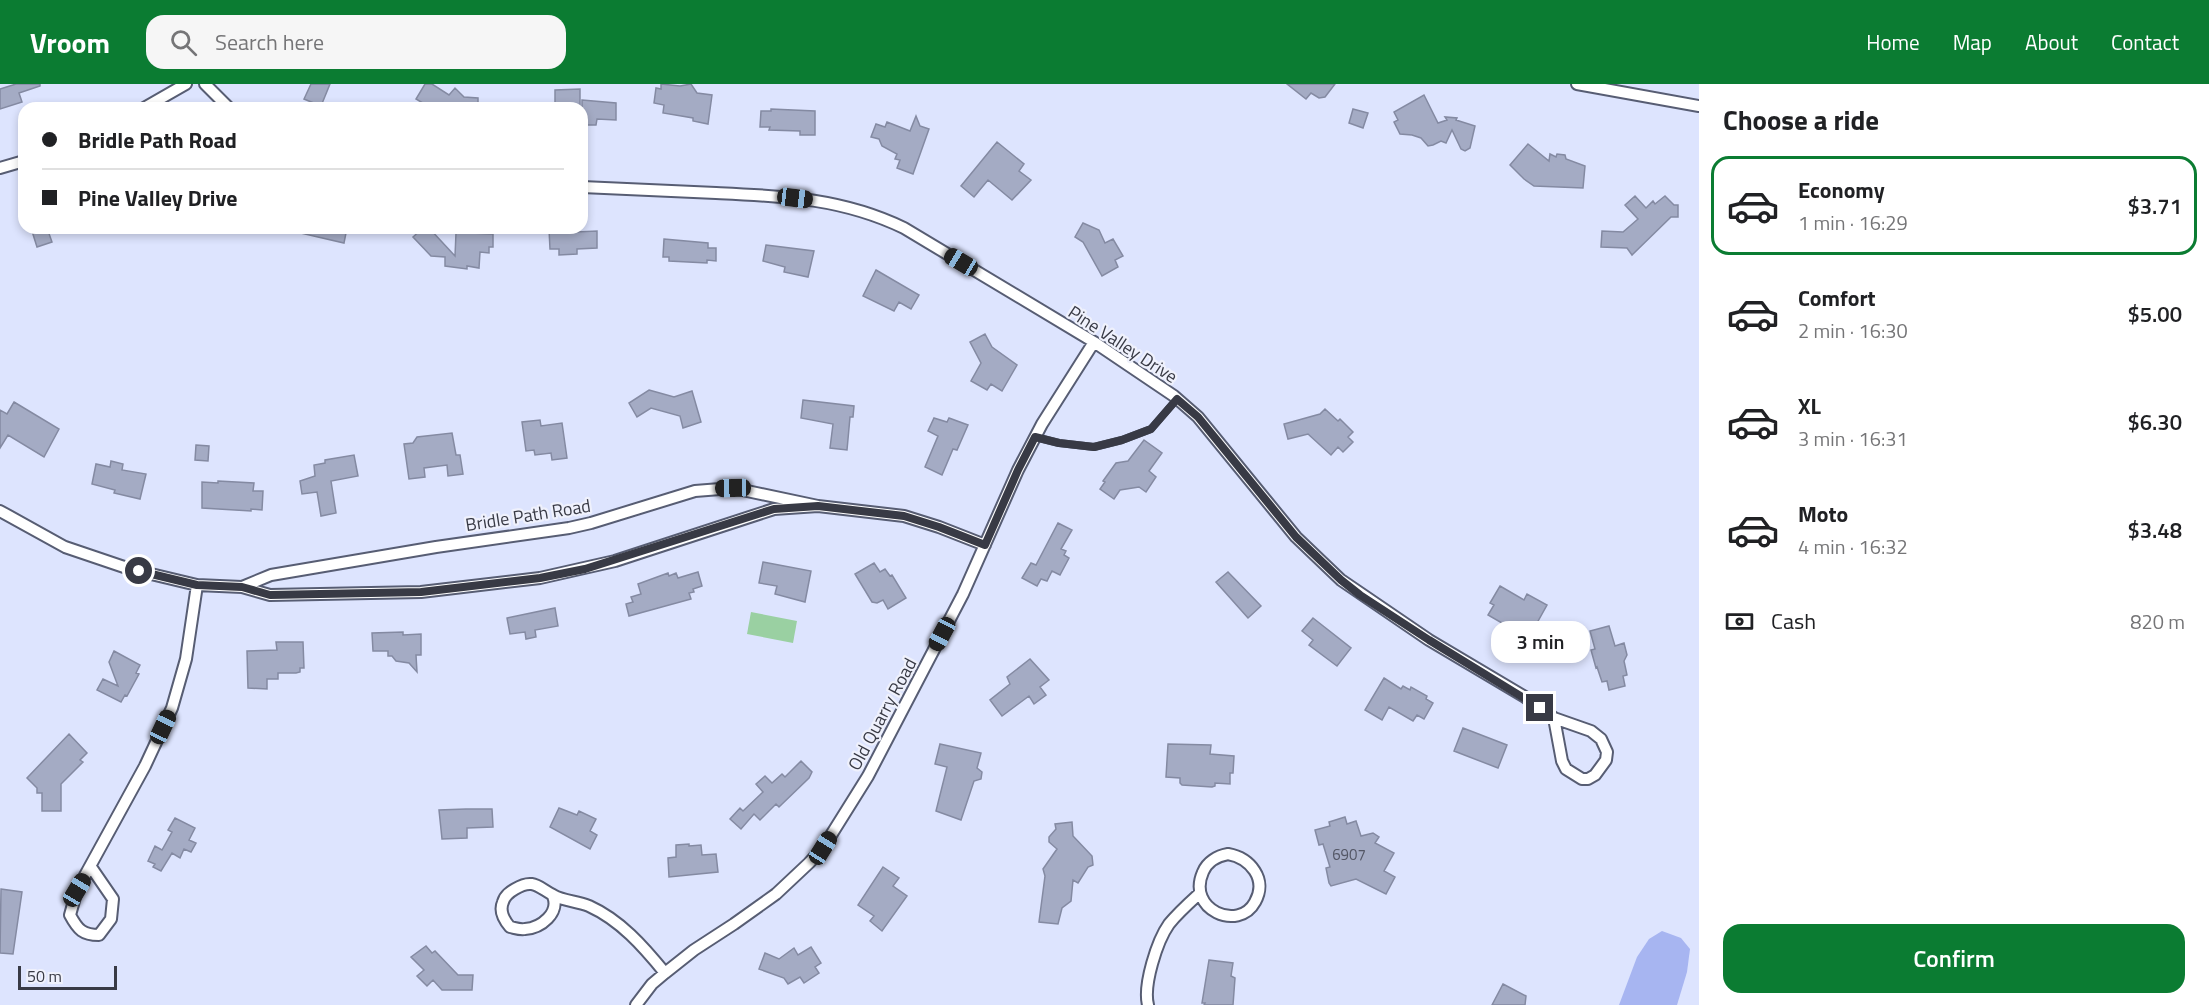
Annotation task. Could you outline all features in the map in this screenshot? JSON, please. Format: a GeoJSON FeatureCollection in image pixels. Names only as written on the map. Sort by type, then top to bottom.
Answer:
{"type":"FeatureCollection","features":[{"type":"Feature","properties":{"kind":"street"},"geometry":{"type":"LineString","coordinates":[[154,102],[186,84]]}},
{"type":"Feature","properties":{"kind":"street"},"geometry":{"type":"LineString","coordinates":[[205,84],[223,102]]}},
{"type":"Feature","properties":{"kind":"street"},"geometry":{"type":"LineString","coordinates":[[1582,84],[1699,106]]}},
{"type":"Feature","properties":{"kind":"street"},"geometry":{"type":"LineString","coordinates":[[0,168],[18,163]]}},
{"type":"Feature","properties":{"kind":"street","name":"Pine Valley Drive"},"geometry":{"type":"LineString","coordinates":[[588,187],[779,196],[828,202],[876,214],[904,228],[1094,342],[1177,399],[1198,417],[1296,537],[1341,580],[1429,640],[1554,718],[1591,731],[1600,739],[1607,752],[1606,760],[1595,775],[1588,779],[1582,778],[1566,768],[1562,761],[1554,718]]}},
{"type":"Feature","properties":{"kind":"street","name":"Old Quarry Road"},"geometry":{"type":"LineString","coordinates":[[636,1005],[652,984],[665,973],[694,950],[776,894],[823,848],[868,776],[963,594],[1035,437],[1094,342]]}},
{"type":"Feature","properties":{"kind":"street","name":"Bridle Path Road"},"geometry":{"type":"LineString","coordinates":[[242,587],[271,575],[591,524],[695,491],[714,488],[753,490],[818,506],[904,516],[985,545]]}},
{"type":"Feature","properties":{"kind":"street","name":"Bridle Path Road"},"geometry":{"type":"LineString","coordinates":[[0,512],[65,547],[130,569],[197,585],[242,587],[270,595],[421,592],[540,578],[615,561],[774,509],[818,506]]}},
{"type":"Feature","properties":{"kind":"street"},"geometry":{"type":"LineString","coordinates":[[91,867],[113,899],[111,919],[99,935],[86,935],[77,928],[70,915],[77,890],[145,766],[172,708],[186,659],[197,585]]}},
{"type":"Feature","properties":{"kind":"street"},"geometry":{"type":"LineString","coordinates":[[1221,855],[1234,855],[1246,861],[1257,873],[1260,881],[1258,898],[1246,913],[1226,916],[1211,909],[1199,894],[1198,884],[1204,868],[1221,855]]}},
{"type":"Feature","properties":{"kind":"street"},"geometry":{"type":"LineString","coordinates":[[553,896],[556,901],[554,912],[531,928],[522,930],[510,927],[501,911],[502,903],[508,893],[524,884],[534,884],[544,888],[553,896],[587,905],[613,919],[642,946],[665,973]]}},
{"type":"Feature","properties":{"kind":"street"},"geometry":{"type":"LineString","coordinates":[[1148,1005],[1149,978],[1161,939],[1177,915],[1199,894]]}},
{"type":"Feature","properties":{"kind":"lane"},"geometry":{"type":"LineString","coordinates":[[1035,437],[1059,443],[1094,447],[1122,440],[1151,429],[1177,399]]}},
{"type":"Feature","properties":{"kind":"green space"},"geometry":{"type":"Polygon","coordinates":[[[751,612],[797,621],[793,643],[747,634],[751,612]]]}},
{"type":"Feature","properties":{"kind":"water"},"geometry":{"type":"Polygon","coordinates":[[[1662,931],[1681,938],[1690,949],[1687,972],[1677,1005],[1619,1005],[1637,957],[1649,939],[1662,931]]]}},
{"type":"Feature","properties":{"kind":"building"},"geometry":{"type":"Polygon","coordinates":[[[16,84],[40,84],[40,86],[19,93],[22,102],[0,109],[0,89],[16,84]]]}},
{"type":"Feature","properties":{"kind":"building"},"geometry":{"type":"Polygon","coordinates":[[[311,84],[330,84],[323,102],[311,102],[304,99],[311,84]]]}},
{"type":"Feature","properties":{"kind":"building"},"geometry":{"type":"Polygon","coordinates":[[[425,84],[432,84],[449,95],[455,88],[464,97],[478,98],[478,102],[421,102],[416,99],[425,84]]]}},
{"type":"Feature","properties":{"kind":"building"},"geometry":{"type":"Polygon","coordinates":[[[661,84],[680,86],[691,84],[697,93],[712,95],[708,124],[693,121],[693,118],[663,113],[664,105],[654,103],[656,88],[661,89],[661,84]]]}},
{"type":"Feature","properties":{"kind":"building"},"geometry":{"type":"Polygon","coordinates":[[[1287,84],[1335,84],[1325,97],[1319,98],[1311,93],[1306,99],[1287,84]]]}},
{"type":"Feature","properties":{"kind":"building"},"geometry":{"type":"Polygon","coordinates":[[[580,89],[580,102],[555,102],[555,90],[580,89]]]}},
{"type":"Feature","properties":{"kind":"building"},"geometry":{"type":"Polygon","coordinates":[[[1424,95],[1438,123],[1447,120],[1445,117],[1457,118],[1456,120],[1475,126],[1470,148],[1465,151],[1461,149],[1452,130],[1446,143],[1441,141],[1428,146],[1421,138],[1400,134],[1394,122],[1398,120],[1394,112],[1424,95]]]}},
{"type":"Feature","properties":{"kind":"building"},"geometry":{"type":"Polygon","coordinates":[[[582,100],[616,103],[616,120],[597,119],[596,125],[588,125],[588,102],[582,102],[582,100]]]}},
{"type":"Feature","properties":{"kind":"building"},"geometry":{"type":"Polygon","coordinates":[[[771,109],[815,111],[815,135],[800,135],[800,131],[769,130],[770,127],[760,127],[761,111],[771,111],[771,109]]]}},
{"type":"Feature","properties":{"kind":"building"},"geometry":{"type":"Polygon","coordinates":[[[1353,109],[1368,113],[1363,128],[1349,123],[1353,109]]]}},
{"type":"Feature","properties":{"kind":"building"},"geometry":{"type":"Polygon","coordinates":[[[916,116],[920,126],[929,129],[913,174],[897,168],[900,160],[895,159],[897,154],[882,146],[879,139],[871,137],[876,124],[885,127],[887,122],[910,131],[916,116]]]}},
{"type":"Feature","properties":{"kind":"building"},"geometry":{"type":"Polygon","coordinates":[[[997,142],[1024,164],[1019,171],[1031,180],[1012,200],[988,180],[974,197],[961,186],[997,142]]]}},
{"type":"Feature","properties":{"kind":"building"},"geometry":{"type":"Polygon","coordinates":[[[1528,144],[1549,161],[1550,154],[1556,157],[1557,154],[1565,155],[1566,159],[1585,166],[1583,188],[1534,186],[1524,179],[1510,165],[1528,144]]]}},
{"type":"Feature","properties":{"kind":"building"},"geometry":{"type":"Polygon","coordinates":[[[1635,196],[1646,208],[1653,201],[1655,204],[1665,196],[1674,205],[1678,205],[1678,217],[1671,217],[1632,255],[1627,248],[1601,247],[1602,231],[1623,232],[1638,219],[1625,205],[1635,196]]]}},
{"type":"Feature","properties":{"kind":"building"},"geometry":{"type":"Polygon","coordinates":[[[1083,223],[1099,230],[1105,243],[1113,239],[1123,256],[1115,260],[1118,267],[1102,276],[1083,242],[1075,237],[1083,223]]]}},
{"type":"Feature","properties":{"kind":"building"},"geometry":{"type":"Polygon","coordinates":[[[588,231],[597,231],[597,248],[577,249],[577,254],[559,255],[559,249],[550,249],[549,234],[588,234],[588,231]]]}},
{"type":"Feature","properties":{"kind":"building"},"geometry":{"type":"Polygon","coordinates":[[[33,234],[49,234],[52,242],[37,247],[33,234]]]}},
{"type":"Feature","properties":{"kind":"building"},"geometry":{"type":"Polygon","coordinates":[[[305,234],[346,234],[344,243],[305,234]]]}},
{"type":"Feature","properties":{"kind":"building"},"geometry":{"type":"Polygon","coordinates":[[[416,234],[435,234],[455,256],[456,234],[493,234],[493,247],[489,247],[489,253],[480,252],[479,268],[467,266],[467,269],[445,266],[445,257],[431,256],[413,237],[416,234]]]}},
{"type":"Feature","properties":{"kind":"building"},"geometry":{"type":"Polygon","coordinates":[[[664,239],[708,243],[708,248],[716,248],[716,261],[707,260],[707,263],[669,261],[669,257],[663,257],[664,239]]]}},
{"type":"Feature","properties":{"kind":"building"},"geometry":{"type":"Polygon","coordinates":[[[766,245],[814,251],[808,277],[784,272],[785,267],[763,261],[766,245]]]}},
{"type":"Feature","properties":{"kind":"building"},"geometry":{"type":"Polygon","coordinates":[[[876,270],[919,295],[911,309],[899,302],[894,311],[863,296],[876,270]]]}},
{"type":"Feature","properties":{"kind":"building"},"geometry":{"type":"Polygon","coordinates":[[[985,334],[992,347],[1017,365],[1002,391],[991,384],[987,390],[971,381],[981,363],[970,342],[985,334]]]}},
{"type":"Feature","properties":{"kind":"building"},"geometry":{"type":"Polygon","coordinates":[[[649,390],[674,397],[692,391],[701,422],[683,428],[680,416],[651,408],[637,417],[629,403],[649,390]]]}},
{"type":"Feature","properties":{"kind":"building"},"geometry":{"type":"Polygon","coordinates":[[[803,400],[854,406],[853,417],[850,417],[847,450],[830,448],[833,424],[801,418],[803,400]]]}},
{"type":"Feature","properties":{"kind":"building"},"geometry":{"type":"Polygon","coordinates":[[[14,402],[59,429],[44,457],[8,435],[0,448],[0,410],[7,414],[14,402]]]}},
{"type":"Feature","properties":{"kind":"building"},"geometry":{"type":"Polygon","coordinates":[[[1325,409],[1353,432],[1348,437],[1353,442],[1343,452],[1338,447],[1331,455],[1308,434],[1288,439],[1284,424],[1320,414],[1325,409]]]}},
{"type":"Feature","properties":{"kind":"building"},"geometry":{"type":"Polygon","coordinates":[[[934,418],[947,422],[949,418],[968,425],[957,450],[953,449],[942,475],[925,467],[938,436],[928,431],[934,418]]]}},
{"type":"Feature","properties":{"kind":"building"},"geometry":{"type":"Polygon","coordinates":[[[540,420],[541,426],[562,423],[567,458],[552,460],[551,453],[535,455],[534,450],[526,451],[522,422],[540,420]]]}},
{"type":"Feature","properties":{"kind":"building"},"geometry":{"type":"Polygon","coordinates":[[[452,433],[456,455],[460,455],[463,474],[448,476],[447,465],[424,468],[425,477],[409,479],[404,444],[413,443],[417,437],[452,433]]]}},
{"type":"Feature","properties":{"kind":"building"},"geometry":{"type":"Polygon","coordinates":[[[1144,440],[1162,453],[1149,471],[1156,477],[1146,492],[1139,487],[1120,490],[1114,499],[1100,489],[1105,482],[1103,481],[1116,463],[1128,461],[1144,440]]]}},
{"type":"Feature","properties":{"kind":"building"},"geometry":{"type":"Polygon","coordinates":[[[196,445],[209,446],[208,461],[195,460],[196,445]]]}},
{"type":"Feature","properties":{"kind":"building"},"geometry":{"type":"Polygon","coordinates":[[[354,455],[358,476],[331,481],[336,513],[321,516],[317,492],[302,494],[300,481],[315,476],[314,465],[325,463],[325,460],[354,455]]]}},
{"type":"Feature","properties":{"kind":"building"},"geometry":{"type":"Polygon","coordinates":[[[111,461],[123,464],[122,470],[146,474],[140,499],[114,493],[115,490],[92,484],[96,464],[110,467],[111,461]]]}},
{"type":"Feature","properties":{"kind":"building"},"geometry":{"type":"Polygon","coordinates":[[[218,481],[254,483],[253,491],[263,491],[262,510],[202,508],[202,482],[218,483],[218,481]]]}},
{"type":"Feature","properties":{"kind":"building"},"geometry":{"type":"Polygon","coordinates":[[[1058,523],[1072,530],[1061,549],[1066,551],[1064,555],[1069,558],[1060,575],[1052,571],[1047,581],[1041,579],[1037,586],[1022,578],[1031,563],[1036,565],[1058,523]]]}},
{"type":"Feature","properties":{"kind":"building"},"geometry":{"type":"Polygon","coordinates":[[[763,562],[811,571],[805,602],[775,594],[777,586],[759,583],[763,562]]]}},
{"type":"Feature","properties":{"kind":"building"},"geometry":{"type":"Polygon","coordinates":[[[874,563],[880,572],[885,569],[890,576],[892,575],[906,598],[888,609],[883,600],[877,603],[872,602],[855,574],[874,563]]]}},
{"type":"Feature","properties":{"kind":"building"},"geometry":{"type":"Polygon","coordinates":[[[698,572],[702,586],[689,593],[691,599],[629,616],[626,604],[633,602],[631,597],[641,594],[638,584],[668,573],[669,576],[676,573],[678,578],[698,572]]]}},
{"type":"Feature","properties":{"kind":"building"},"geometry":{"type":"Polygon","coordinates":[[[1228,572],[1261,606],[1248,618],[1216,582],[1228,572]]]}},
{"type":"Feature","properties":{"kind":"building"},"geometry":{"type":"Polygon","coordinates":[[[1500,586],[1524,600],[1527,594],[1547,605],[1528,639],[1502,626],[1502,623],[1488,615],[1494,605],[1490,603],[1500,586]]]}},
{"type":"Feature","properties":{"kind":"building"},"geometry":{"type":"Polygon","coordinates":[[[555,608],[558,626],[535,630],[536,637],[526,639],[525,632],[510,634],[507,618],[555,608]]]}},
{"type":"Feature","properties":{"kind":"building"},"geometry":{"type":"Polygon","coordinates":[[[1313,618],[1351,648],[1337,666],[1309,645],[1313,640],[1302,631],[1313,618]]]}},
{"type":"Feature","properties":{"kind":"building"},"geometry":{"type":"Polygon","coordinates":[[[1609,626],[1615,646],[1624,643],[1627,655],[1624,661],[1627,675],[1623,676],[1625,686],[1609,690],[1607,681],[1602,682],[1596,668],[1591,650],[1595,649],[1590,631],[1609,626]]]}},
{"type":"Feature","properties":{"kind":"building"},"geometry":{"type":"Polygon","coordinates":[[[403,632],[403,635],[421,634],[421,655],[416,655],[417,672],[409,663],[396,661],[392,656],[388,656],[388,651],[373,651],[372,633],[403,632]]]}},
{"type":"Feature","properties":{"kind":"building"},"geometry":{"type":"Polygon","coordinates":[[[276,642],[303,642],[304,668],[300,668],[300,672],[296,673],[278,673],[278,679],[267,679],[267,689],[248,688],[247,651],[277,650],[276,642]]]}},
{"type":"Feature","properties":{"kind":"building"},"geometry":{"type":"Polygon","coordinates":[[[114,651],[140,665],[136,673],[139,674],[127,696],[125,695],[121,702],[97,690],[103,679],[118,686],[109,662],[114,651]]]}},
{"type":"Feature","properties":{"kind":"building"},"geometry":{"type":"Polygon","coordinates":[[[1030,659],[1049,680],[1040,687],[1046,695],[1034,704],[1029,696],[1002,716],[990,700],[1010,684],[1007,677],[1030,659]]]}},
{"type":"Feature","properties":{"kind":"building"},"geometry":{"type":"Polygon","coordinates":[[[1384,678],[1401,689],[1403,686],[1410,690],[1411,687],[1427,696],[1426,699],[1433,703],[1424,719],[1417,715],[1413,721],[1389,707],[1382,720],[1365,710],[1384,678]]]}},
{"type":"Feature","properties":{"kind":"building"},"geometry":{"type":"Polygon","coordinates":[[[1463,728],[1507,745],[1498,768],[1454,751],[1463,728]]]}},
{"type":"Feature","properties":{"kind":"building"},"geometry":{"type":"Polygon","coordinates":[[[69,734],[87,753],[80,760],[83,762],[61,784],[61,811],[42,811],[42,793],[37,793],[37,788],[27,778],[69,734]]]}},
{"type":"Feature","properties":{"kind":"building"},"geometry":{"type":"Polygon","coordinates":[[[940,744],[981,753],[977,768],[982,772],[981,779],[974,781],[961,820],[936,811],[947,767],[935,764],[940,744]]]}},
{"type":"Feature","properties":{"kind":"building"},"geometry":{"type":"Polygon","coordinates":[[[1168,744],[1211,745],[1210,754],[1234,756],[1230,784],[1215,783],[1212,787],[1182,785],[1180,778],[1166,777],[1168,744]]]}},
{"type":"Feature","properties":{"kind":"building"},"geometry":{"type":"Polygon","coordinates":[[[801,761],[812,772],[809,778],[779,807],[776,804],[760,820],[754,814],[741,829],[730,819],[740,808],[743,811],[763,792],[756,784],[765,776],[772,783],[782,774],[785,777],[801,761]]]}},
{"type":"Feature","properties":{"kind":"building"},"geometry":{"type":"Polygon","coordinates":[[[559,808],[577,815],[579,811],[596,819],[590,831],[597,835],[590,849],[550,827],[559,808]]]}},
{"type":"Feature","properties":{"kind":"building"},"geometry":{"type":"Polygon","coordinates":[[[492,809],[493,827],[467,828],[467,838],[442,839],[439,810],[492,809]]]}},
{"type":"Feature","properties":{"kind":"building"},"geometry":{"type":"Polygon","coordinates":[[[1345,817],[1347,824],[1356,821],[1361,836],[1373,833],[1379,837],[1375,843],[1394,853],[1384,871],[1395,877],[1386,894],[1356,879],[1331,886],[1329,883],[1326,868],[1330,867],[1323,844],[1319,845],[1315,830],[1330,826],[1329,822],[1345,817]]]}},
{"type":"Feature","properties":{"kind":"building"},"geometry":{"type":"Polygon","coordinates":[[[175,818],[195,828],[189,840],[196,843],[191,852],[184,849],[180,858],[172,853],[161,871],[153,867],[155,864],[148,861],[155,846],[162,850],[172,832],[168,830],[175,818]]]}},
{"type":"Feature","properties":{"kind":"building"},"geometry":{"type":"Polygon","coordinates":[[[1072,822],[1073,836],[1092,856],[1093,865],[1088,867],[1078,883],[1073,880],[1071,901],[1062,908],[1058,924],[1039,922],[1045,876],[1043,869],[1057,849],[1049,842],[1049,837],[1056,829],[1055,824],[1072,822]]]}},
{"type":"Feature","properties":{"kind":"building"},"geometry":{"type":"Polygon","coordinates":[[[689,844],[689,846],[701,845],[702,855],[716,854],[718,872],[669,877],[668,858],[676,857],[676,845],[689,844]]]}},
{"type":"Feature","properties":{"kind":"building"},"geometry":{"type":"Polygon","coordinates":[[[883,867],[899,878],[893,886],[907,896],[882,931],[870,921],[874,916],[858,905],[883,867]]]}},
{"type":"Feature","properties":{"kind":"building"},"geometry":{"type":"Polygon","coordinates":[[[1,889],[22,892],[13,954],[0,953],[1,889]]]}},
{"type":"Feature","properties":{"kind":"building"},"geometry":{"type":"Polygon","coordinates":[[[426,946],[432,953],[435,951],[458,975],[473,975],[472,990],[442,990],[433,980],[427,986],[417,976],[424,970],[411,957],[426,946]]]}},
{"type":"Feature","properties":{"kind":"building"},"geometry":{"type":"Polygon","coordinates":[[[811,947],[821,963],[815,967],[819,973],[804,983],[800,977],[788,984],[784,978],[759,969],[765,953],[779,959],[794,948],[798,955],[811,947]]]}},
{"type":"Feature","properties":{"kind":"building"},"geometry":{"type":"Polygon","coordinates":[[[1209,960],[1233,963],[1231,976],[1235,978],[1233,1005],[1204,1005],[1205,1003],[1202,1003],[1209,960]]]}},
{"type":"Feature","properties":{"kind":"building"},"geometry":{"type":"Polygon","coordinates":[[[1503,984],[1526,996],[1525,1005],[1492,1005],[1503,984]]]}},
{"type":"Feature","properties":{"kind":"route"},"geometry":{"type":"LineString","coordinates":[[139,571],[197,585],[242,587],[270,595],[421,592],[540,578],[585,569],[774,509],[818,506],[904,516],[985,545],[1035,437],[1059,443],[1094,447],[1122,440],[1151,429],[1177,399],[1198,417],[1296,537],[1341,580],[1429,640],[1540,708]]}}]}
